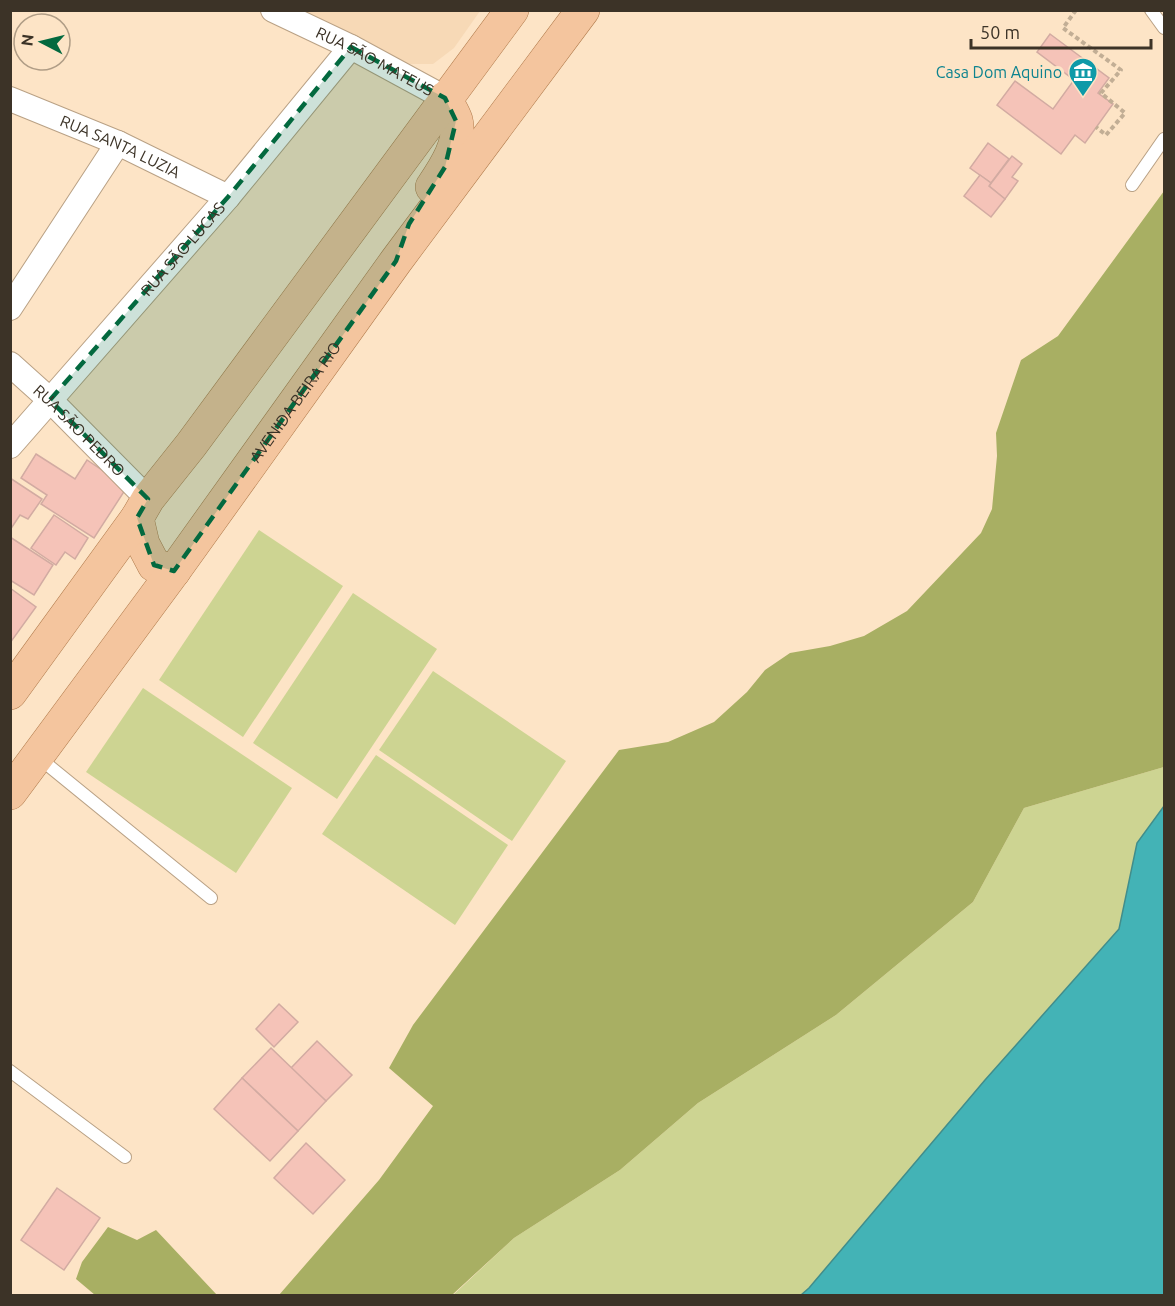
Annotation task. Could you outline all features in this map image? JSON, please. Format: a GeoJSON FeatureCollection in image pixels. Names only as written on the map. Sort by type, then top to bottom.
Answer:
{"type":"FeatureCollection","features":[{"type":"Feature","properties":{"kind":"main road"},"geometry":{"type":"LineString","coordinates":[[10,693],[142,508],[512,10]]}},
{"type":"Feature","properties":{"kind":"main road","name":"AVENIDA BEIRA RIO"},"geometry":{"type":"LineString","coordinates":[[10,793],[174,571],[396,261],[583,10]]}},
{"type":"Feature","properties":{"kind":"main road"},"geometry":{"type":"LineString","coordinates":[[396,261],[409,224],[445,167],[454,143],[456,121],[445,98]]}},
{"type":"Feature","properties":{"kind":"main road"},"geometry":{"type":"LineString","coordinates":[[142,508],[143,544],[154,565],[174,571]]}},
{"type":"Feature","properties":{"kind":"street","name":"RUA SÃO MATEUS"},"geometry":{"type":"LineString","coordinates":[[273,10],[351,47],[445,98]]}},
{"type":"Feature","properties":{"kind":"street","name":"RUA SÃO LUCAS"},"geometry":{"type":"LineString","coordinates":[[10,446],[228,197],[351,47]]}},
{"type":"Feature","properties":{"kind":"street","name":"RUA SANTA LUZIA"},"geometry":{"type":"LineString","coordinates":[[10,99],[118,143],[228,197]]}},
{"type":"Feature","properties":{"kind":"street"},"geometry":{"type":"LineString","coordinates":[[10,308],[118,143]]}},
{"type":"Feature","properties":{"kind":"street","name":"RUA SÃO PEDRO"},"geometry":{"type":"LineString","coordinates":[[10,364],[50,400],[142,508]]}},
{"type":"Feature","properties":{"kind":"lane"},"geometry":{"type":"LineString","coordinates":[[1151,10],[1164,28]]}},
{"type":"Feature","properties":{"kind":"lane"},"geometry":{"type":"LineString","coordinates":[[1132,185],[1164,139]]}},
{"type":"Feature","properties":{"kind":"lane"},"geometry":{"type":"LineString","coordinates":[[37,757],[211,898]]}},
{"type":"Feature","properties":{"kind":"lane"},"geometry":{"type":"LineString","coordinates":[[10,1071],[125,1157]]}},
{"type":"Feature","properties":{"kind":"path"},"geometry":{"type":"LineString","coordinates":[[1076,10],[1063,28],[1121,70],[1101,93],[1125,113],[1106,135],[1096,127]]}},
{"type":"Feature","properties":{"kind":"highlighted area"},"geometry":{"type":"Polygon","coordinates":[[[351,47],[445,98],[456,121],[445,167],[409,224],[396,261],[174,571],[154,565],[137,518],[148,499],[50,400],[228,197],[351,47]]]}},
{"type":"Feature","properties":{"kind":"shaded area"},"geometry":{"type":"Polygon","coordinates":[[[295,11],[480,11],[454,48],[433,64],[404,64],[295,11]]]}},
{"type":"Feature","properties":{"kind":"green space"},"geometry":{"type":"Polygon","coordinates":[[[1164,191],[1164,767],[1024,808],[973,902],[836,1015],[698,1103],[620,1170],[514,1238],[452,1295],[279,1295],[379,1180],[433,1106],[389,1068],[413,1025],[619,750],[668,742],[714,722],[747,692],[765,670],[790,653],[830,646],[864,636],[907,611],[981,533],[992,509],[997,456],[996,433],[1021,360],[1058,336],[1164,191]]]}},
{"type":"Feature","properties":{"kind":"green space"},"geometry":{"type":"Polygon","coordinates":[[[259,530],[343,586],[243,737],[159,680],[259,530]]]}},
{"type":"Feature","properties":{"kind":"green space"},"geometry":{"type":"Polygon","coordinates":[[[353,593],[437,649],[337,799],[253,743],[353,593]]]}},
{"type":"Feature","properties":{"kind":"green space"},"geometry":{"type":"Polygon","coordinates":[[[433,671],[566,761],[512,841],[379,750],[433,671]]]}},
{"type":"Feature","properties":{"kind":"green space"},"geometry":{"type":"Polygon","coordinates":[[[143,688],[292,788],[236,873],[86,772],[143,688]]]}},
{"type":"Feature","properties":{"kind":"green space"},"geometry":{"type":"Polygon","coordinates":[[[376,755],[508,845],[455,925],[322,834],[376,755]]]}},
{"type":"Feature","properties":{"kind":"green space"},"geometry":{"type":"Polygon","coordinates":[[[1164,767],[1164,806],[1137,843],[1119,929],[985,1080],[801,1295],[452,1296],[514,1238],[620,1170],[698,1103],[836,1015],[973,902],[1024,808],[1164,767]]]}},
{"type":"Feature","properties":{"kind":"green space"},"geometry":{"type":"Polygon","coordinates":[[[108,1227],[137,1240],[156,1230],[217,1295],[95,1295],[76,1279],[82,1262],[108,1227]]]}},
{"type":"Feature","properties":{"kind":"water"},"geometry":{"type":"Polygon","coordinates":[[[1164,806],[1164,1295],[801,1295],[985,1080],[1119,929],[1137,843],[1164,806]]]}},
{"type":"Feature","properties":{"kind":"building","name":"Casa Dom Aquino"},"geometry":{"type":"Polygon","coordinates":[[[1050,34],[1109,78],[1098,93],[1113,104],[1085,143],[1075,135],[1061,154],[997,105],[1015,81],[1053,109],[1074,80],[1037,52],[1050,34]]]}},
{"type":"Feature","properties":{"kind":"building"},"geometry":{"type":"Polygon","coordinates":[[[988,143],[1009,159],[991,183],[970,168],[988,143]]]}},
{"type":"Feature","properties":{"kind":"building"},"geometry":{"type":"Polygon","coordinates":[[[1012,156],[1022,164],[1012,177],[1018,181],[1005,199],[989,186],[1012,156]]]}},
{"type":"Feature","properties":{"kind":"building"},"geometry":{"type":"Polygon","coordinates":[[[980,175],[991,183],[989,186],[1005,199],[991,217],[964,196],[980,175]]]}},
{"type":"Feature","properties":{"kind":"building"},"geometry":{"type":"Polygon","coordinates":[[[36,454],[75,479],[87,460],[127,487],[94,538],[41,504],[47,495],[21,478],[36,454]]]}},
{"type":"Feature","properties":{"kind":"building"},"geometry":{"type":"Polygon","coordinates":[[[10,478],[42,499],[28,519],[20,515],[10,530],[10,478]]]}},
{"type":"Feature","properties":{"kind":"building"},"geometry":{"type":"Polygon","coordinates":[[[54,515],[88,538],[75,559],[65,552],[56,565],[31,548],[54,515]]]}},
{"type":"Feature","properties":{"kind":"building"},"geometry":{"type":"Polygon","coordinates":[[[10,537],[53,565],[34,595],[10,580],[10,537]]]}},
{"type":"Feature","properties":{"kind":"building"},"geometry":{"type":"Polygon","coordinates":[[[10,588],[36,607],[10,643],[10,588]]]}},
{"type":"Feature","properties":{"kind":"building"},"geometry":{"type":"Polygon","coordinates":[[[279,1004],[298,1022],[274,1047],[256,1029],[279,1004]]]}},
{"type":"Feature","properties":{"kind":"building"},"geometry":{"type":"Polygon","coordinates":[[[317,1041],[352,1075],[326,1101],[291,1068],[317,1041]]]}},
{"type":"Feature","properties":{"kind":"building"},"geometry":{"type":"Polygon","coordinates":[[[271,1048],[326,1101],[298,1131],[242,1078],[271,1048]]]}},
{"type":"Feature","properties":{"kind":"building"},"geometry":{"type":"Polygon","coordinates":[[[242,1078],[298,1131],[270,1161],[214,1109],[242,1078]]]}},
{"type":"Feature","properties":{"kind":"building"},"geometry":{"type":"Polygon","coordinates":[[[306,1143],[345,1180],[313,1214],[274,1178],[306,1143]]]}},
{"type":"Feature","properties":{"kind":"building"},"geometry":{"type":"Polygon","coordinates":[[[57,1188],[100,1218],[64,1270],[21,1240],[57,1188]]]}},
{"type":"Feature","properties":{"kind":"place","name":"Casa Dom Aquino"},"geometry":{"type":"Point","coordinates":[1083,98]}}]}
